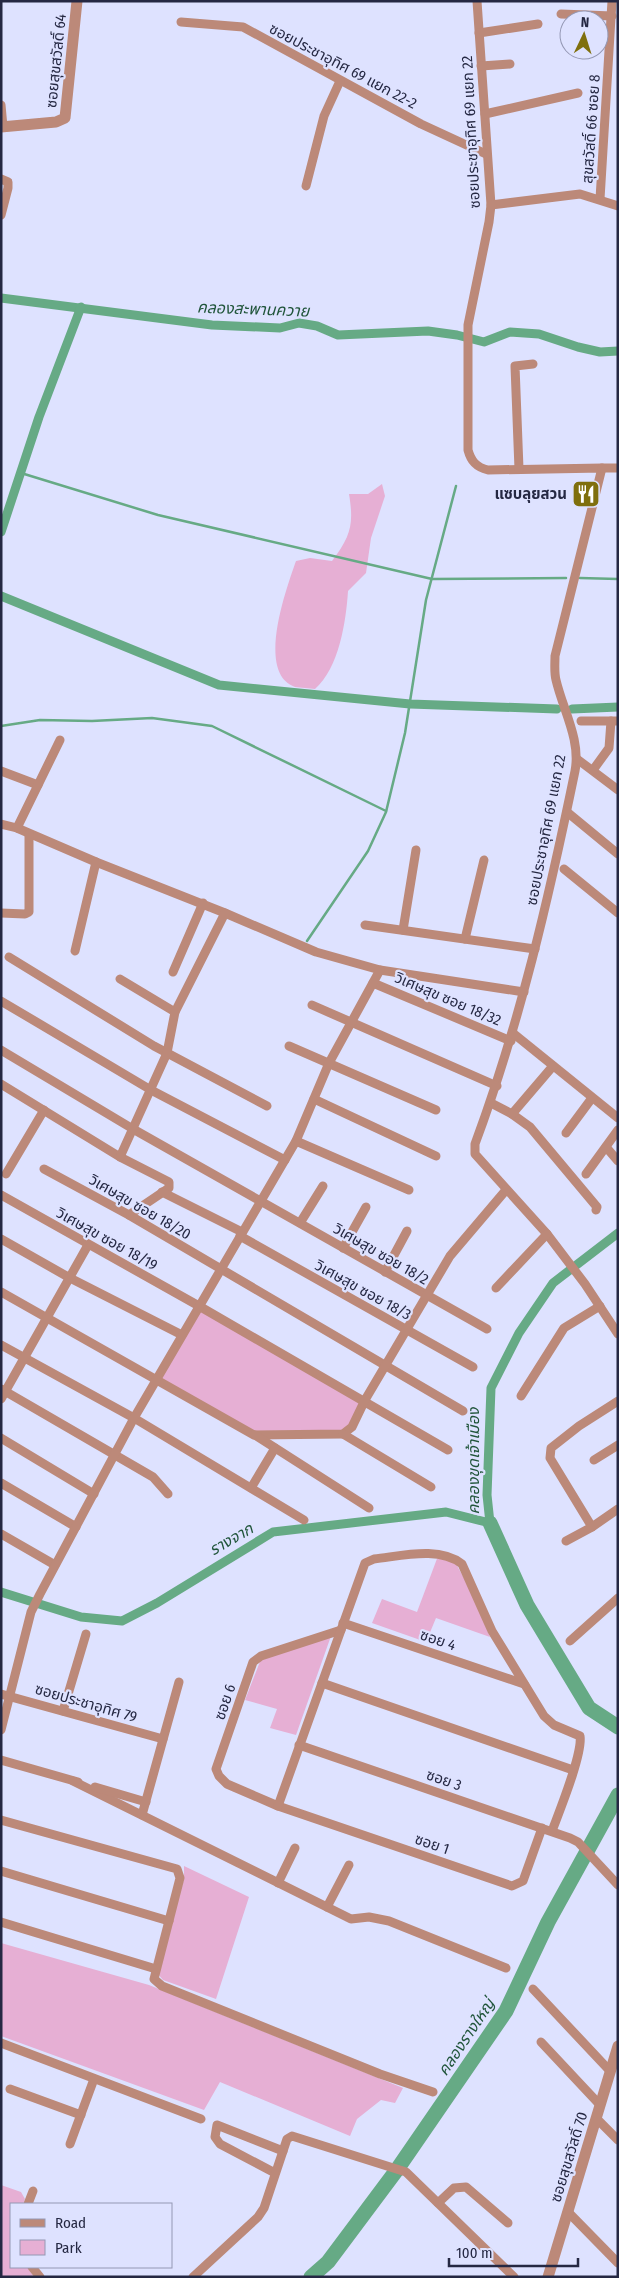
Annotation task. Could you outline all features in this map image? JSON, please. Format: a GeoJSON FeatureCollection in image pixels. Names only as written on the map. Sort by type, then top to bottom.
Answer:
{"type":"FeatureCollection","features":[{"type":"Feature","properties":{"kind":"street","name":"ซอยสุขสวัสดิ์ 64"},"geometry":{"type":"LineString","coordinates":[[2,127],[56,122],[65,118],[77,1]]}},
{"type":"Feature","properties":{"kind":"street","name":"ซอยประชาอุทิศ 69 แยก 22"},"geometry":{"type":"LineString","coordinates":[[477,1],[491,205],[468,325],[468,450],[470,458],[480,468],[488,470],[602,468],[555,656],[555,678],[576,746],[577,759],[567,812],[524,992],[512,1038],[476,1144],[475,1154],[547,1234],[585,1284],[618,1334]]}},
{"type":"Feature","properties":{"kind":"street","name":"สุขสวัสดิ์ 66 ซอย 8"},"geometry":{"type":"LineString","coordinates":[[600,199],[615,27],[612,16],[612,1]]}},
{"type":"Feature","properties":{"kind":"street","name":"ซอยประชาอุทิศ 69 แยก 22-2"},"geometry":{"type":"LineString","coordinates":[[181,22],[243,27],[421,124],[486,154]]}},
{"type":"Feature","properties":{"kind":"street"},"geometry":{"type":"LineString","coordinates":[[480,33],[538,24]]}},
{"type":"Feature","properties":{"kind":"street"},"geometry":{"type":"LineString","coordinates":[[481,66],[510,64]]}},
{"type":"Feature","properties":{"kind":"street"},"geometry":{"type":"LineString","coordinates":[[306,186],[324,116],[340,81]]}},
{"type":"Feature","properties":{"kind":"street"},"geometry":{"type":"LineString","coordinates":[[485,114],[578,93]]}},
{"type":"Feature","properties":{"kind":"street"},"geometry":{"type":"LineString","coordinates":[[1,105],[2,127]]}},
{"type":"Feature","properties":{"kind":"street"},"geometry":{"type":"LineString","coordinates":[[1,179],[8,182],[8,188],[1,215]]}},
{"type":"Feature","properties":{"kind":"street"},"geometry":{"type":"LineString","coordinates":[[491,205],[571,194],[600,199],[618,206]]}},
{"type":"Feature","properties":{"kind":"street"},"geometry":{"type":"LineString","coordinates":[[520,470],[515,366],[533,364]]}},
{"type":"Feature","properties":{"kind":"street"},"geometry":{"type":"LineString","coordinates":[[602,468],[618,468]]}},
{"type":"Feature","properties":{"kind":"street"},"geometry":{"type":"LineString","coordinates":[[581,722],[614,721],[609,748],[593,770]]}},
{"type":"Feature","properties":{"kind":"street"},"geometry":{"type":"LineString","coordinates":[[17,828],[60,740]]}},
{"type":"Feature","properties":{"kind":"street"},"geometry":{"type":"LineString","coordinates":[[577,759],[618,790]]}},
{"type":"Feature","properties":{"kind":"street"},"geometry":{"type":"LineString","coordinates":[[1,771],[38,785]]}},
{"type":"Feature","properties":{"kind":"street"},"geometry":{"type":"LineString","coordinates":[[567,812],[618,854]]}},
{"type":"Feature","properties":{"kind":"street"},"geometry":{"type":"LineString","coordinates":[[1,824],[17,828],[96,862],[203,903],[316,952],[380,970],[524,992]]}},
{"type":"Feature","properties":{"kind":"street"},"geometry":{"type":"LineString","coordinates":[[1,913],[20,915],[29,912],[28,834]]}},
{"type":"Feature","properties":{"kind":"street"},"geometry":{"type":"LineString","coordinates":[[403,930],[416,850]]}},
{"type":"Feature","properties":{"kind":"street"},"geometry":{"type":"LineString","coordinates":[[465,939],[484,860]]}},
{"type":"Feature","properties":{"kind":"street"},"geometry":{"type":"LineString","coordinates":[[75,952],[96,862]]}},
{"type":"Feature","properties":{"kind":"street"},"geometry":{"type":"LineString","coordinates":[[564,869],[618,913]]}},
{"type":"Feature","properties":{"kind":"street"},"geometry":{"type":"LineString","coordinates":[[173,972],[203,903]]}},
{"type":"Feature","properties":{"kind":"street"},"geometry":{"type":"LineString","coordinates":[[120,1157],[168,1052],[175,1012],[225,913]]}},
{"type":"Feature","properties":{"kind":"street"},"geometry":{"type":"LineString","coordinates":[[365,924],[535,949]]}},
{"type":"Feature","properties":{"kind":"street"},"geometry":{"type":"LineString","coordinates":[[9,956],[168,1052],[267,1106]]}},
{"type":"Feature","properties":{"kind":"street"},"geometry":{"type":"LineString","coordinates":[[1,1730],[6,1695],[31,1612],[134,1418],[296,1141],[329,1063],[380,970]]}},
{"type":"Feature","properties":{"kind":"street"},"geometry":{"type":"LineString","coordinates":[[120,979],[175,1012]]}},
{"type":"Feature","properties":{"kind":"street","name":"วิเศษสุข ซอย 18/32"},"geometry":{"type":"LineString","coordinates":[[373,983],[512,1038],[553,1066],[618,1118]]}},
{"type":"Feature","properties":{"kind":"street"},"geometry":{"type":"LineString","coordinates":[[1,1001],[151,1090],[285,1160]]}},
{"type":"Feature","properties":{"kind":"street"},"geometry":{"type":"LineString","coordinates":[[312,1005],[496,1086]]}},
{"type":"Feature","properties":{"kind":"street"},"geometry":{"type":"LineString","coordinates":[[289,1046],[436,1110]]}},
{"type":"Feature","properties":{"kind":"street","name":"วิเศษสุข ซอย 18/2"},"geometry":{"type":"LineString","coordinates":[[1,1050],[132,1129],[487,1329]]}},
{"type":"Feature","properties":{"kind":"street"},"geometry":{"type":"LineString","coordinates":[[512,1114],[553,1066]]}},
{"type":"Feature","properties":{"kind":"street"},"geometry":{"type":"LineString","coordinates":[[1,1084],[120,1157],[169,1182],[169,1188],[129,1215]]}},
{"type":"Feature","properties":{"kind":"street"},"geometry":{"type":"LineString","coordinates":[[314,1098],[436,1156]]}},
{"type":"Feature","properties":{"kind":"street"},"geometry":{"type":"LineString","coordinates":[[566,1132],[592,1098]]}},
{"type":"Feature","properties":{"kind":"street"},"geometry":{"type":"LineString","coordinates":[[491,1103],[512,1114],[530,1127],[597,1206],[596,1210]]}},
{"type":"Feature","properties":{"kind":"street"},"geometry":{"type":"LineString","coordinates":[[6,1174],[44,1110]]}},
{"type":"Feature","properties":{"kind":"street"},"geometry":{"type":"LineString","coordinates":[[586,1174],[618,1130]]}},
{"type":"Feature","properties":{"kind":"street"},"geometry":{"type":"LineString","coordinates":[[296,1141],[409,1190]]}},
{"type":"Feature","properties":{"kind":"street"},"geometry":{"type":"LineString","coordinates":[[606,1146],[618,1161]]}},
{"type":"Feature","properties":{"kind":"street","name":"วิเศษสุข ซอย 18/20"},"geometry":{"type":"LineString","coordinates":[[44,1169],[129,1215],[463,1411]]}},
{"type":"Feature","properties":{"kind":"street"},"geometry":{"type":"LineString","coordinates":[[300,1223],[323,1186]]}},
{"type":"Feature","properties":{"kind":"street"},"geometry":{"type":"LineString","coordinates":[[343,1434],[352,1427],[365,1400],[450,1256],[506,1190]]}},
{"type":"Feature","properties":{"kind":"street","name":"วิเศษสุข ซอย 18/3"},"geometry":{"type":"LineString","coordinates":[[162,1192],[241,1234],[473,1367]]}},
{"type":"Feature","properties":{"kind":"street","name":"วิเศษสุข ซอย 18/19"},"geometry":{"type":"LineString","coordinates":[[1,1196],[365,1400],[448,1450]]}},
{"type":"Feature","properties":{"kind":"street"},"geometry":{"type":"LineString","coordinates":[[343,1248],[366,1207]]}},
{"type":"Feature","properties":{"kind":"street"},"geometry":{"type":"LineString","coordinates":[[385,1272],[407,1231]]}},
{"type":"Feature","properties":{"kind":"street"},"geometry":{"type":"LineString","coordinates":[[496,1288],[547,1234]]}},
{"type":"Feature","properties":{"kind":"street"},"geometry":{"type":"LineString","coordinates":[[1,1238],[70,1278],[182,1335]]}},
{"type":"Feature","properties":{"kind":"street"},"geometry":{"type":"LineString","coordinates":[[88,1245],[3,1393],[153,1477],[168,1494]]}},
{"type":"Feature","properties":{"kind":"street"},"geometry":{"type":"LineString","coordinates":[[1,1292],[254,1435],[368,1508]]}},
{"type":"Feature","properties":{"kind":"street"},"geometry":{"type":"LineString","coordinates":[[521,1396],[564,1328],[600,1306]]}},
{"type":"Feature","properties":{"kind":"street"},"geometry":{"type":"LineString","coordinates":[[1,1346],[134,1418],[304,1520]]}},
{"type":"Feature","properties":{"kind":"street"},"geometry":{"type":"LineString","coordinates":[[592,1527],[550,1458],[551,1448],[578,1426],[618,1401]]}},
{"type":"Feature","properties":{"kind":"street"},"geometry":{"type":"LineString","coordinates":[[254,1435],[343,1434],[431,1487]]}},
{"type":"Feature","properties":{"kind":"street"},"geometry":{"type":"LineString","coordinates":[[1,1438],[94,1494]]}},
{"type":"Feature","properties":{"kind":"street"},"geometry":{"type":"LineString","coordinates":[[594,1460],[618,1445]]}},
{"type":"Feature","properties":{"kind":"street"},"geometry":{"type":"LineString","coordinates":[[251,1488],[275,1448]]}},
{"type":"Feature","properties":{"kind":"street"},"geometry":{"type":"LineString","coordinates":[[1,1483],[76,1527]]}},
{"type":"Feature","properties":{"kind":"street"},"geometry":{"type":"LineString","coordinates":[[566,1541],[592,1527],[618,1509]]}},
{"type":"Feature","properties":{"kind":"street"},"geometry":{"type":"LineString","coordinates":[[1,1534],[56,1565]]}},
{"type":"Feature","properties":{"kind":"street"},"geometry":{"type":"LineString","coordinates":[[278,1806],[365,1563],[369,1560],[441,1553],[454,1558],[462,1564],[492,1631],[548,1721],[580,1736],[581,1742],[573,1770],[552,1831]]}},
{"type":"Feature","properties":{"kind":"street"},"geometry":{"type":"LineString","coordinates":[[570,1641],[618,1598]]}},
{"type":"Feature","properties":{"kind":"street","name":"ซอย 4"},"geometry":{"type":"LineString","coordinates":[[342,1626],[524,1684]]}},
{"type":"Feature","properties":{"kind":"street","name":"ซอย 6"},"geometry":{"type":"LineString","coordinates":[[278,1806],[227,1784],[219,1776],[216,1769],[253,1662],[261,1656],[342,1626]]}},
{"type":"Feature","properties":{"kind":"street"},"geometry":{"type":"LineString","coordinates":[[63,1711],[86,1634]]}},
{"type":"Feature","properties":{"kind":"street"},"geometry":{"type":"LineString","coordinates":[[142,1815],[179,1682]]}},
{"type":"Feature","properties":{"kind":"street"},"geometry":{"type":"LineString","coordinates":[[322,1683],[573,1770]]}},
{"type":"Feature","properties":{"kind":"street","name":"ซอยประชาอุทิศ 79"},"geometry":{"type":"LineString","coordinates":[[6,1695],[163,1739]]}},
{"type":"Feature","properties":{"kind":"street","name":"ซอย 3"},"geometry":{"type":"LineString","coordinates":[[299,1745],[552,1831],[578,1842],[618,1885]]}},
{"type":"Feature","properties":{"kind":"street"},"geometry":{"type":"LineString","coordinates":[[1,1760],[146,1802]]}},
{"type":"Feature","properties":{"kind":"street"},"geometry":{"type":"LineString","coordinates":[[73,1781],[351,1919],[369,1917],[389,1921],[506,1968]]}},
{"type":"Feature","properties":{"kind":"street","name":"ซอย 1"},"geometry":{"type":"LineString","coordinates":[[278,1806],[512,1886],[523,1881],[542,1828]]}},
{"type":"Feature","properties":{"kind":"street"},"geometry":{"type":"LineString","coordinates":[[1,1820],[177,1869],[180,1873],[180,1878],[154,1979],[162,1986],[380,2074],[433,2092]]}},
{"type":"Feature","properties":{"kind":"street"},"geometry":{"type":"LineString","coordinates":[[278,1883],[295,1848]]}},
{"type":"Feature","properties":{"kind":"street"},"geometry":{"type":"LineString","coordinates":[[327,1907],[349,1865]]}},
{"type":"Feature","properties":{"kind":"street"},"geometry":{"type":"LineString","coordinates":[[1,1871],[169,1921]]}},
{"type":"Feature","properties":{"kind":"street"},"geometry":{"type":"LineString","coordinates":[[1,1922],[156,1969]]}},
{"type":"Feature","properties":{"kind":"street"},"geometry":{"type":"LineString","coordinates":[[533,1989],[610,2071]]}},
{"type":"Feature","properties":{"kind":"street"},"geometry":{"type":"LineString","coordinates":[[542,2042],[600,2105]]}},
{"type":"Feature","properties":{"kind":"street"},"geometry":{"type":"LineString","coordinates":[[1,2043],[200,2119]]}},
{"type":"Feature","properties":{"kind":"street","name":"ซอยสุขสวัสดิ์ 70"},"geometry":{"type":"LineString","coordinates":[[548,2277],[618,2046]]}},
{"type":"Feature","properties":{"kind":"street"},"geometry":{"type":"LineString","coordinates":[[70,2144],[94,2079]]}},
{"type":"Feature","properties":{"kind":"street"},"geometry":{"type":"LineString","coordinates":[[10,2088],[81,2115]]}},
{"type":"Feature","properties":{"kind":"street"},"geometry":{"type":"LineString","coordinates":[[596,2118],[618,2140]]}},
{"type":"Feature","properties":{"kind":"street"},"geometry":{"type":"LineString","coordinates":[[275,2173],[220,2144],[215,2137],[217,2125],[283,2151]]}},
{"type":"Feature","properties":{"kind":"street"},"geometry":{"type":"LineString","coordinates":[[193,2277],[258,2217],[264,2208],[287,2139],[292,2136],[393,2166],[406,2172],[514,2277]]}},
{"type":"Feature","properties":{"kind":"street"},"geometry":{"type":"LineString","coordinates":[[438,2203],[454,2188],[466,2187],[508,2223]]}},
{"type":"Feature","properties":{"kind":"street"},"geometry":{"type":"LineString","coordinates":[[28,2203],[33,2191]]}},
{"type":"Feature","properties":{"kind":"street"},"geometry":{"type":"LineString","coordinates":[[568,2212],[618,2262]]}},
{"type":"Feature","properties":{"kind":"green space"},"geometry":{"type":"Polygon","coordinates":[[[382,484],[385,496],[371,538],[366,573],[348,591],[340,644],[330,669],[315,689],[295,687],[283,679],[277,665],[275,648],[281,609],[296,561],[310,558],[332,561],[347,537],[351,522],[349,494],[368,494],[382,484]]]}},
{"type":"Feature","properties":{"kind":"green space"},"geometry":{"type":"Polygon","coordinates":[[[199,1306],[365,1400],[343,1434],[254,1435],[156,1380],[199,1306]]]}},
{"type":"Feature","properties":{"kind":"green space"},"geometry":{"type":"Polygon","coordinates":[[[438,1556],[454,1560],[473,1595],[490,1637],[436,1618],[426,1642],[372,1623],[382,1599],[417,1612],[438,1556]]]}},
{"type":"Feature","properties":{"kind":"green space"},"geometry":{"type":"Polygon","coordinates":[[[331,1636],[296,1735],[270,1728],[277,1709],[245,1700],[261,1659],[331,1636]]]}},
{"type":"Feature","properties":{"kind":"green space"},"geometry":{"type":"Polygon","coordinates":[[[184,1866],[249,1897],[216,1999],[163,1980],[158,1974],[184,1879],[184,1866]]]}},
{"type":"Feature","properties":{"kind":"green space"},"geometry":{"type":"Polygon","coordinates":[[[1,1943],[149,1985],[403,2088],[395,2103],[381,2100],[357,2119],[350,2136],[220,2082],[204,2110],[1,2036],[1,1943]]]}},
{"type":"Feature","properties":{"kind":"green space"},"geometry":{"type":"Polygon","coordinates":[[[1,2185],[21,2192],[25,2199],[23,2203],[10,2203],[10,2268],[28,2268],[34,2277],[1,2277],[1,2185]]]}},
{"type":"Feature","properties":{"kind":"waterway","name":"คลองสะพานควาย"},"geometry":{"type":"LineString","coordinates":[[1,298],[212,325],[280,328],[299,323],[317,326],[338,335],[428,331],[457,335],[484,342],[510,332],[539,334],[600,352],[618,351]]}},
{"type":"Feature","properties":{"kind":"waterway"},"geometry":{"type":"LineString","coordinates":[[1,532],[39,417],[81,307]]}},
{"type":"Feature","properties":{"kind":"waterway"},"geometry":{"type":"LineString","coordinates":[[21,473],[158,515],[432,579],[566,578]]}},
{"type":"Feature","properties":{"kind":"waterway"},"geometry":{"type":"LineString","coordinates":[[307,941],[368,851],[386,812],[405,733],[426,600],[456,486]]}},
{"type":"Feature","properties":{"kind":"waterway"},"geometry":{"type":"LineString","coordinates":[[580,578],[618,579]]}},
{"type":"Feature","properties":{"kind":"waterway"},"geometry":{"type":"LineString","coordinates":[[1,596],[219,685],[410,704],[557,709]]}},
{"type":"Feature","properties":{"kind":"waterway"},"geometry":{"type":"LineString","coordinates":[[572,709],[618,707]]}},
{"type":"Feature","properties":{"kind":"waterway"},"geometry":{"type":"LineString","coordinates":[[1,726],[40,720],[92,721],[152,718],[212,726],[386,811]]}},
{"type":"Feature","properties":{"kind":"waterway","name":"รางจาก"},"geometry":{"type":"LineString","coordinates":[[1,1592],[81,1617],[122,1621],[157,1603],[273,1532],[446,1512],[490,1523],[487,1495],[491,1388],[519,1333],[553,1283],[618,1233]]}},
{"type":"Feature","properties":{"kind":"waterway","name":"คลองขุดเจ้าเมือง"},"geometry":{"type":"LineString","coordinates":[[490,1523],[527,1605],[589,1708],[618,1727]]}},
{"type":"Feature","properties":{"kind":"waterway","name":"คลองรางใหญ่"},"geometry":{"type":"LineString","coordinates":[[311,2277],[328,2262],[396,2171],[506,2011],[548,1922],[618,1795]]}},
{"type":"Feature","properties":{"kind":"place","name":"แซบลุยสวน"},"geometry":{"type":"Point","coordinates":[586,494]}}]}
